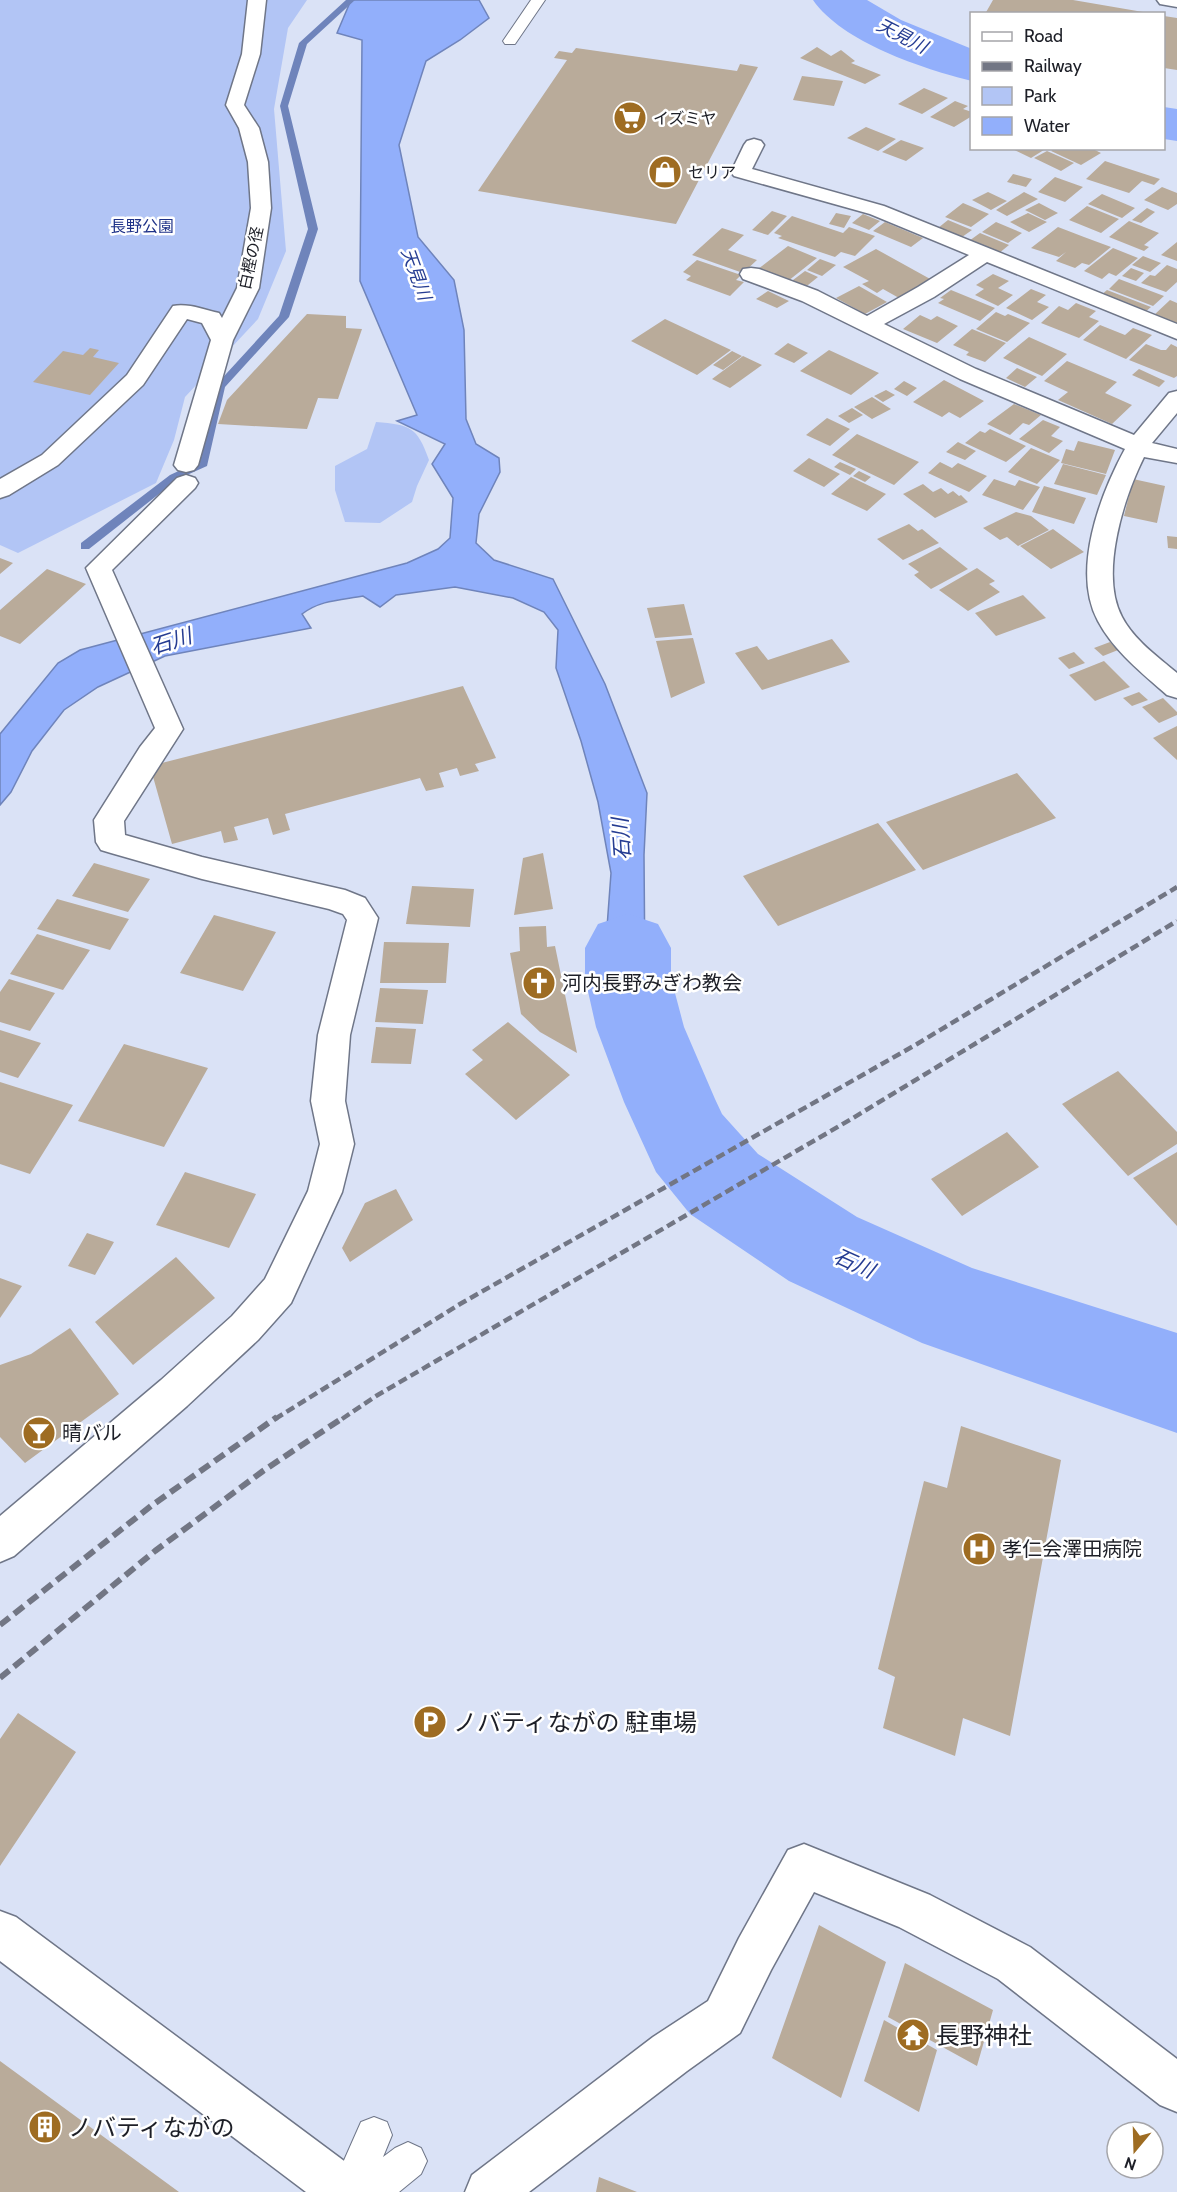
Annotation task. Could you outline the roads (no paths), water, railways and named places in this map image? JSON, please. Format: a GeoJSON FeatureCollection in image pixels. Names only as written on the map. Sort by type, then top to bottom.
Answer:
{"type":"FeatureCollection","features":[{"type":"Feature","properties":{"kind":"street","name":"白樫の径"},"geometry":{"type":"LineString","coordinates":[[0,1542],[174,1393],[244,1328],[278,1291],[325,1192],[337,1144],[328,1101],[334,1035],[363,918],[354,906],[333,898],[202,868],[111,842],[109,820],[150,754],[169,729],[99,568],[186,474],[222,339],[248,288],[261,208],[258,162],[249,128],[235,105],[251,54],[257,0]]}},
{"type":"Feature","properties":{"kind":"street"},"geometry":{"type":"LineString","coordinates":[[1166,0],[1177,2]]}},
{"type":"Feature","properties":{"kind":"street"},"geometry":{"type":"LineString","coordinates":[[754,145],[741,172],[878,210],[1177,332]]}},
{"type":"Feature","properties":{"kind":"street"},"geometry":{"type":"LineString","coordinates":[[868,324],[926,292],[985,254]]}},
{"type":"Feature","properties":{"kind":"street"},"geometry":{"type":"LineString","coordinates":[[751,274],[810,296],[968,374],[1138,446],[1160,454],[1177,456]]}},
{"type":"Feature","properties":{"kind":"street"},"geometry":{"type":"LineString","coordinates":[[0,490],[50,460],[135,380],[158,350],[181,311],[211,318],[222,339]]}},
{"type":"Feature","properties":{"kind":"street"},"geometry":{"type":"LineString","coordinates":[[1177,398],[1138,446],[1120,480],[1106,528],[1100,572],[1106,611],[1123,637],[1177,688]]}},
{"type":"Feature","properties":{"kind":"street"},"geometry":{"type":"LineString","coordinates":[[489,2192],[670,2054],[724,2017],[755,1954],[804,1866],[914,1911],[1014,1963],[1177,2088]]}},
{"type":"Feature","properties":{"kind":"street"},"geometry":{"type":"LineString","coordinates":[[0,1933],[347,2192]]}},
{"type":"Feature","properties":{"kind":"lane"},"geometry":{"type":"LineString","coordinates":[[510,41],[538,0]]}},
{"type":"Feature","properties":{"kind":"lane"},"geometry":{"type":"LineString","coordinates":[[347,2192],[374,2135]]}},
{"type":"Feature","properties":{"kind":"lane"},"geometry":{"type":"LineString","coordinates":[[370,2192],[408,2161]]}},
{"type":"Feature","properties":{"kind":"water"},"geometry":{"type":"Polygon","coordinates":[[[351,0],[479,0],[489,18],[460,40],[426,61],[399,145],[418,237],[454,280],[464,330],[466,419],[476,444],[499,458],[500,472],[479,514],[476,543],[494,560],[553,579],[605,684],[647,793],[644,855],[645,980],[666,1070],[629,1068],[604,968],[611,873],[598,802],[581,741],[556,668],[558,630],[544,612],[513,598],[455,587],[396,595],[380,607],[363,596],[339,600],[323,603],[302,614],[311,628],[165,656],[98,687],[64,710],[32,751],[11,792],[0,805],[0,734],[58,663],[80,650],[407,563],[438,549],[450,538],[453,498],[432,464],[445,444],[397,421],[417,415],[360,281],[362,40],[337,33],[351,0]]]}},
{"type":"Feature","properties":{"kind":"waterway"},"geometry":{"type":"LineString","coordinates":[[85,546],[174,477],[203,464],[220,386],[284,317],[313,229],[284,106],[303,43],[351,0]]}},
{"type":"Feature","properties":{"kind":"waterway","name":"天見川"},"geometry":{"type":"LineString","coordinates":[[837,0],[851,12],[884,31],[970,65]]}},
{"type":"Feature","properties":{"kind":"waterway","name":"天見川"},"geometry":{"type":"LineString","coordinates":[[1165,123],[1177,125]]}},
{"type":"Feature","properties":{"kind":"waterway","name":"石川"},"geometry":{"type":"LineString","coordinates":[[628,948],[628,978],[640,1027],[670,1102],[689,1143],[724,1184],[823,1249],[957,1310],[1177,1383]]}},
{"type":"Feature","properties":{"kind":"railway"},"geometry":{"type":"LineString","coordinates":[[275,1419],[460,1304],[917,1044],[1177,887]]}},
{"type":"Feature","properties":{"kind":"railway"},"geometry":{"type":"LineString","coordinates":[[342,1419],[376,1396],[853,1118],[1177,921]]}},
{"type":"Feature","properties":{"kind":"railway"},"geometry":{"type":"LineString","coordinates":[[0,1625],[151,1506],[277,1417]]}},
{"type":"Feature","properties":{"kind":"railway"},"geometry":{"type":"LineString","coordinates":[[0,1678],[155,1551],[263,1471],[344,1417]]}},
{"type":"Feature","properties":{"kind":"place","name":"イズミヤ"},"geometry":{"type":"Point","coordinates":[630,118]}},
{"type":"Feature","properties":{"kind":"place","name":"セリア"},"geometry":{"type":"Point","coordinates":[665,172]}},
{"type":"Feature","properties":{"kind":"place","name":"河内長野みぎわ教会"},"geometry":{"type":"Point","coordinates":[539,983]}},
{"type":"Feature","properties":{"kind":"place","name":"晴バル"},"geometry":{"type":"Point","coordinates":[39,1433]}},
{"type":"Feature","properties":{"kind":"place","name":"孝仁会澤田病院"},"geometry":{"type":"Point","coordinates":[979,1549]}},
{"type":"Feature","properties":{"kind":"place","name":"ノバティながの 駐車場"},"geometry":{"type":"Point","coordinates":[430,1722]}},
{"type":"Feature","properties":{"kind":"place","name":"長野神社"},"geometry":{"type":"Point","coordinates":[913,2035]}},
{"type":"Feature","properties":{"kind":"place","name":"ノバティながの"},"geometry":{"type":"Point","coordinates":[45,2127]}},
{"type":"Feature","properties":{"kind":"park label","name":"長野公園"},"geometry":{"type":"Point","coordinates":[142,226]}}]}
